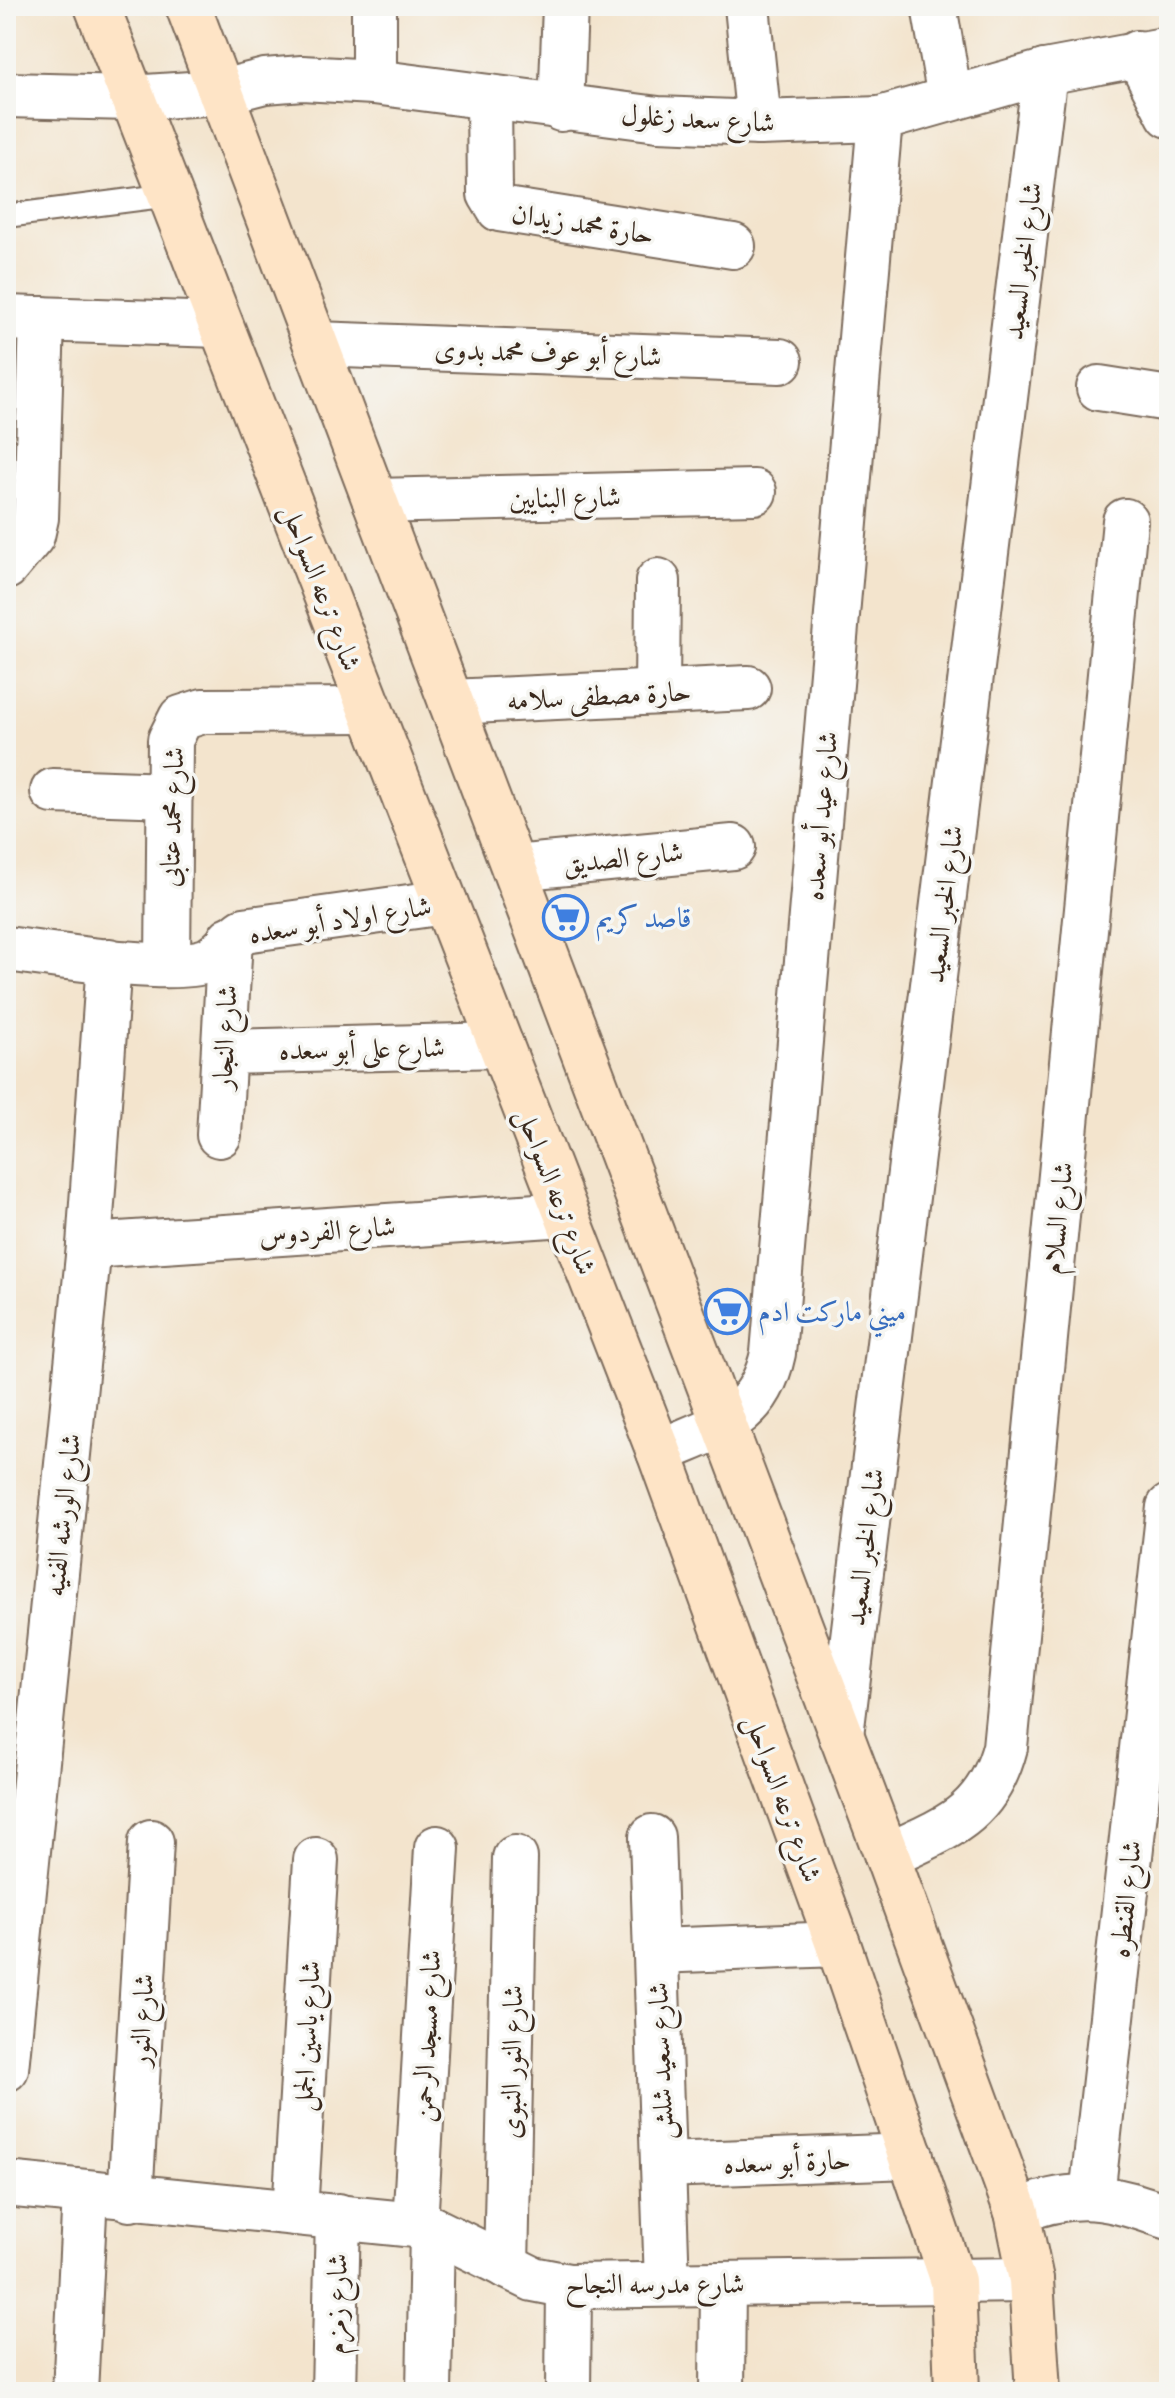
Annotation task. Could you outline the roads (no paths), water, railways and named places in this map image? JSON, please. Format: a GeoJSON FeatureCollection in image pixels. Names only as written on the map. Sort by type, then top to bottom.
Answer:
{"type":"FeatureCollection","features":[{"type":"Feature","properties":{"kind":"main road","name":"شارع ترعه السواحل"},"geometry":{"type":"LineString","coordinates":[[97,6],[659,1452],[838,1944],[953,2281],[957,2392]]}},
{"type":"Feature","properties":{"kind":"main road"},"geometry":{"type":"LineString","coordinates":[[188,6],[887,1856],[1017,2212],[1031,2280],[1038,2392]]}},
{"type":"Feature","properties":{"kind":"street"},"geometry":{"type":"LineString","coordinates":[[374,6],[374,82]]}},
{"type":"Feature","properties":{"kind":"street"},"geometry":{"type":"LineString","coordinates":[[561,109],[565,6]]}},
{"type":"Feature","properties":{"kind":"street"},"geometry":{"type":"LineString","coordinates":[[747,6],[759,123]]}},
{"type":"Feature","properties":{"kind":"street"},"geometry":{"type":"LineString","coordinates":[[934,6],[950,98]]}},
{"type":"Feature","properties":{"kind":"street","name":"شارع سعد زغلول"},"geometry":{"type":"LineString","coordinates":[[6,95],[131,98],[221,92],[265,81],[302,78],[374,82],[561,109],[658,119],[759,123],[880,119],[1045,72],[1153,51]]}},
{"type":"Feature","properties":{"kind":"street"},"geometry":{"type":"LineString","coordinates":[[1153,51],[1169,115]]}},
{"type":"Feature","properties":{"kind":"street","name":"شارع الخبر السعيد"},"geometry":{"type":"LineString","coordinates":[[841,1735],[1045,72]]}},
{"type":"Feature","properties":{"kind":"street","name":"حارة محمد زيدان"},"geometry":{"type":"LineString","coordinates":[[489,97],[490,194],[499,209],[733,246]]}},
{"type":"Feature","properties":{"kind":"street","name":"شارع عيد أبو سعده"},"geometry":{"type":"LineString","coordinates":[[659,1452],[723,1424],[756,1400],[768,1377],[773,1353],[880,119]]}},
{"type":"Feature","properties":{"kind":"street"},"geometry":{"type":"LineString","coordinates":[[6,567],[32,536],[36,518],[24,318],[220,325]]}},
{"type":"Feature","properties":{"kind":"street","name":"شارع أبو عوف محمد بدوى"},"geometry":{"type":"LineString","coordinates":[[316,344],[780,361]]}},
{"type":"Feature","properties":{"kind":"street"},"geometry":{"type":"LineString","coordinates":[[1099,388],[1169,399]]}},
{"type":"Feature","properties":{"kind":"street","name":"شارع البنايين"},"geometry":{"type":"LineString","coordinates":[[375,501],[754,492]]}},
{"type":"Feature","properties":{"kind":"street","name":"شارع السلام"},"geometry":{"type":"LineString","coordinates":[[887,1856],[955,1824],[980,1803],[998,1775],[1005,1747],[1125,521]]}},
{"type":"Feature","properties":{"kind":"street"},"geometry":{"type":"LineString","coordinates":[[657,691],[658,581]]}},
{"type":"Feature","properties":{"kind":"street","name":"حارة مصطفى سلامه"},"geometry":{"type":"LineString","coordinates":[[451,702],[748,688]]}},
{"type":"Feature","properties":{"kind":"street","name":"شارع محمد عتابى"},"geometry":{"type":"LineString","coordinates":[[168,964],[170,740],[181,718],[203,711],[370,710]]}},
{"type":"Feature","properties":{"kind":"street"},"geometry":{"type":"LineString","coordinates":[[53,791],[170,795]]}},
{"type":"Feature","properties":{"kind":"street","name":"شارع الصديق"},"geometry":{"type":"LineString","coordinates":[[514,868],[733,847]]}},
{"type":"Feature","properties":{"kind":"street","name":"شارع اولاد أبو سعده"},"geometry":{"type":"LineString","coordinates":[[6,949],[109,961],[204,962],[230,939],[261,926],[445,902]]}},
{"type":"Feature","properties":{"kind":"street","name":"شارع النجار"},"geometry":{"type":"LineString","coordinates":[[219,1135],[230,939]]}},
{"type":"Feature","properties":{"kind":"street","name":"شارع الورشه الفنيه"},"geometry":{"type":"LineString","coordinates":[[6,2069],[89,1246],[109,961]]}},
{"type":"Feature","properties":{"kind":"street","name":"شارع على أبو سعده"},"geometry":{"type":"LineString","coordinates":[[224,1052],[501,1045]]}},
{"type":"Feature","properties":{"kind":"street","name":"شارع الفردوس"},"geometry":{"type":"LineString","coordinates":[[89,1246],[566,1214]]}},
{"type":"Feature","properties":{"kind":"street","name":"شارع القنطره"},"geometry":{"type":"LineString","coordinates":[[1092,2196],[1169,1507]]}},
{"type":"Feature","properties":{"kind":"street","name":"شارع سعيد شلش"},"geometry":{"type":"LineString","coordinates":[[652,1837],[667,2284]]}},
{"type":"Feature","properties":{"kind":"street","name":"شارع النور"},"geometry":{"type":"LineString","coordinates":[[130,2199],[151,1842]]}},
{"type":"Feature","properties":{"kind":"street","name":"شارع مسجد الرحمن"},"geometry":{"type":"LineString","coordinates":[[429,2392],[424,2227],[437,1848]]}},
{"type":"Feature","properties":{"kind":"street","name":"شارع النور النبوى"},"geometry":{"type":"LineString","coordinates":[[506,2266],[515,1858]]}},
{"type":"Feature","properties":{"kind":"street","name":"شارع ياسين الجمل"},"geometry":{"type":"LineString","coordinates":[[295,2213],[316,1860]]}},
{"type":"Feature","properties":{"kind":"street"},"geometry":{"type":"LineString","coordinates":[[656,1951],[838,1944]]}},
{"type":"Feature","properties":{"kind":"street","name":"حارة أبو سعده"},"geometry":{"type":"LineString","coordinates":[[663,2165],[911,2156]]}},
{"type":"Feature","properties":{"kind":"street","name":"شارع مدرسه النجاح"},"geometry":{"type":"LineString","coordinates":[[6,2184],[424,2227],[533,2279],[569,2286],[1031,2280]]}},
{"type":"Feature","properties":{"kind":"street"},"geometry":{"type":"LineString","coordinates":[[75,2392],[85,2194]]}},
{"type":"Feature","properties":{"kind":"street"},"geometry":{"type":"LineString","coordinates":[[1017,2212],[1046,2200],[1092,2196],[1169,2217]]}},
{"type":"Feature","properties":{"kind":"street","name":"شارع زمزم"},"geometry":{"type":"LineString","coordinates":[[334,2392],[338,2216]]}},
{"type":"Feature","properties":{"kind":"street"},"geometry":{"type":"LineString","coordinates":[[722,2392],[723,2284]]}},
{"type":"Feature","properties":{"kind":"street"},"geometry":{"type":"LineString","coordinates":[[568,2392],[569,2286]]}},
{"type":"Feature","properties":{"kind":"lane"},"geometry":{"type":"LineString","coordinates":[[6,216],[170,195]]}},
{"type":"Feature","properties":{"kind":"place","name":"قاصد كريم"},"geometry":{"type":"Point","coordinates":[565,917]}},
{"type":"Feature","properties":{"kind":"place","name":"ميني ماركت ادم"},"geometry":{"type":"Point","coordinates":[727,1311]}}]}
